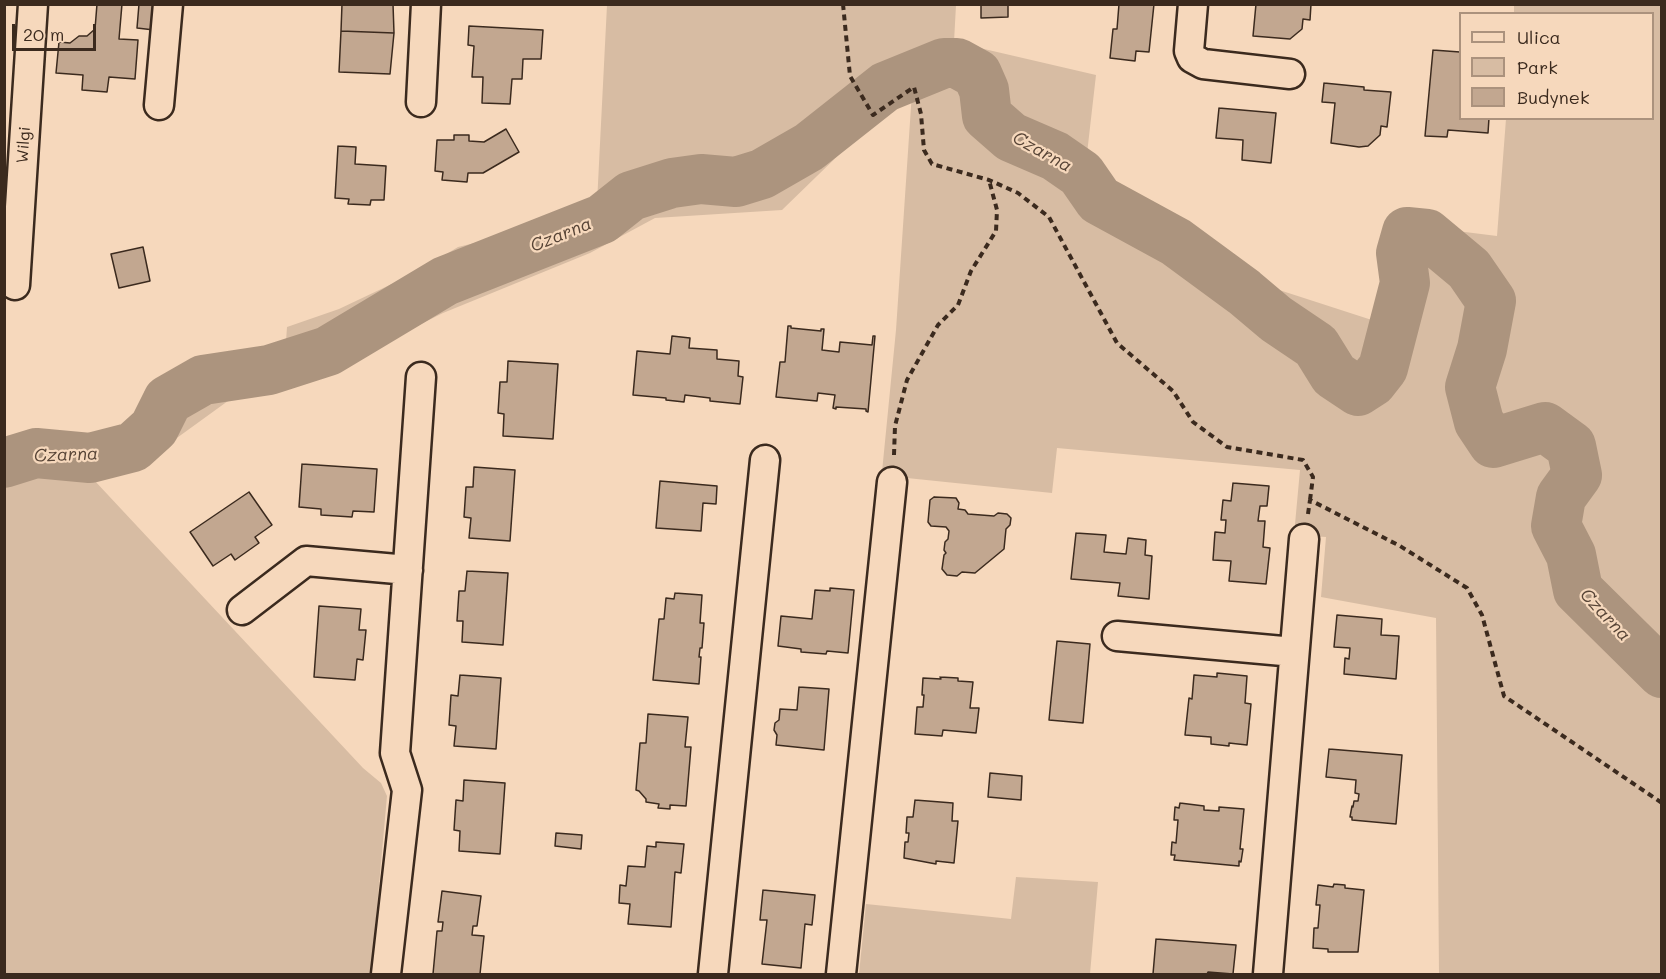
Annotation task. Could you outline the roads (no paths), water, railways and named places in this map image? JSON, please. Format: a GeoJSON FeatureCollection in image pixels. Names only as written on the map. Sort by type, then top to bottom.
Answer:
{"type":"FeatureCollection","features":[{"type":"Feature","properties":{"kind":"street","name":"Wilgi"},"geometry":{"type":"LineString","coordinates":[[15,285],[33,4]]}},
{"type":"Feature","properties":{"kind":"street"},"geometry":{"type":"LineString","coordinates":[[159,105],[168,4]]}},
{"type":"Feature","properties":{"kind":"street"},"geometry":{"type":"LineString","coordinates":[[421,102],[426,4]]}},
{"type":"Feature","properties":{"kind":"street"},"geometry":{"type":"LineString","coordinates":[[1193,4],[1189,51],[1192,58],[1203,64],[1290,74]]}},
{"type":"Feature","properties":{"kind":"street"},"geometry":{"type":"LineString","coordinates":[[386,975],[406,790],[395,753],[421,377]]}},
{"type":"Feature","properties":{"kind":"street"},"geometry":{"type":"LineString","coordinates":[[713,975],[765,460]]}},
{"type":"Feature","properties":{"kind":"street"},"geometry":{"type":"LineString","coordinates":[[841,975],[892,482]]}},
{"type":"Feature","properties":{"kind":"street"},"geometry":{"type":"LineString","coordinates":[[1268,975],[1304,539]]}},
{"type":"Feature","properties":{"kind":"street"},"geometry":{"type":"LineString","coordinates":[[242,610],[306,561],[408,570]]}},
{"type":"Feature","properties":{"kind":"street"},"geometry":{"type":"LineString","coordinates":[[1117,636],[1294,652]]}},
{"type":"Feature","properties":{"kind":"water"},"geometry":{"type":"Polygon","coordinates":[[[1586,582],[1604,609],[1616,616],[1661,656],[1661,688],[1630,655],[1603,634],[1582,610],[1572,589],[1586,582]]]}},
{"type":"Feature","properties":{"kind":"waterway","name":"Czarna"},"geometry":{"type":"LineString","coordinates":[[4,463],[36,453],[90,458],[133,447],[154,428],[168,400],[203,380],[269,370],[328,351],[445,281],[602,219],[631,196],[672,183],[701,179],[736,182],[762,174],[809,147],[885,87],[944,63],[957,63],[977,74],[984,90],[987,116],[1011,137],[1055,156],[1081,174],[1099,200],[1176,242],[1244,292],[1276,319],[1316,346],[1334,375],[1358,391],[1372,382],[1383,368],[1405,283],[1401,253],[1407,232],[1427,234],[1469,269],[1491,301],[1482,349],[1470,387],[1479,422],[1493,443],[1545,427],[1571,446],[1577,475],[1561,497],[1556,526],[1571,555],[1578,590],[1662,673]]}}]}
